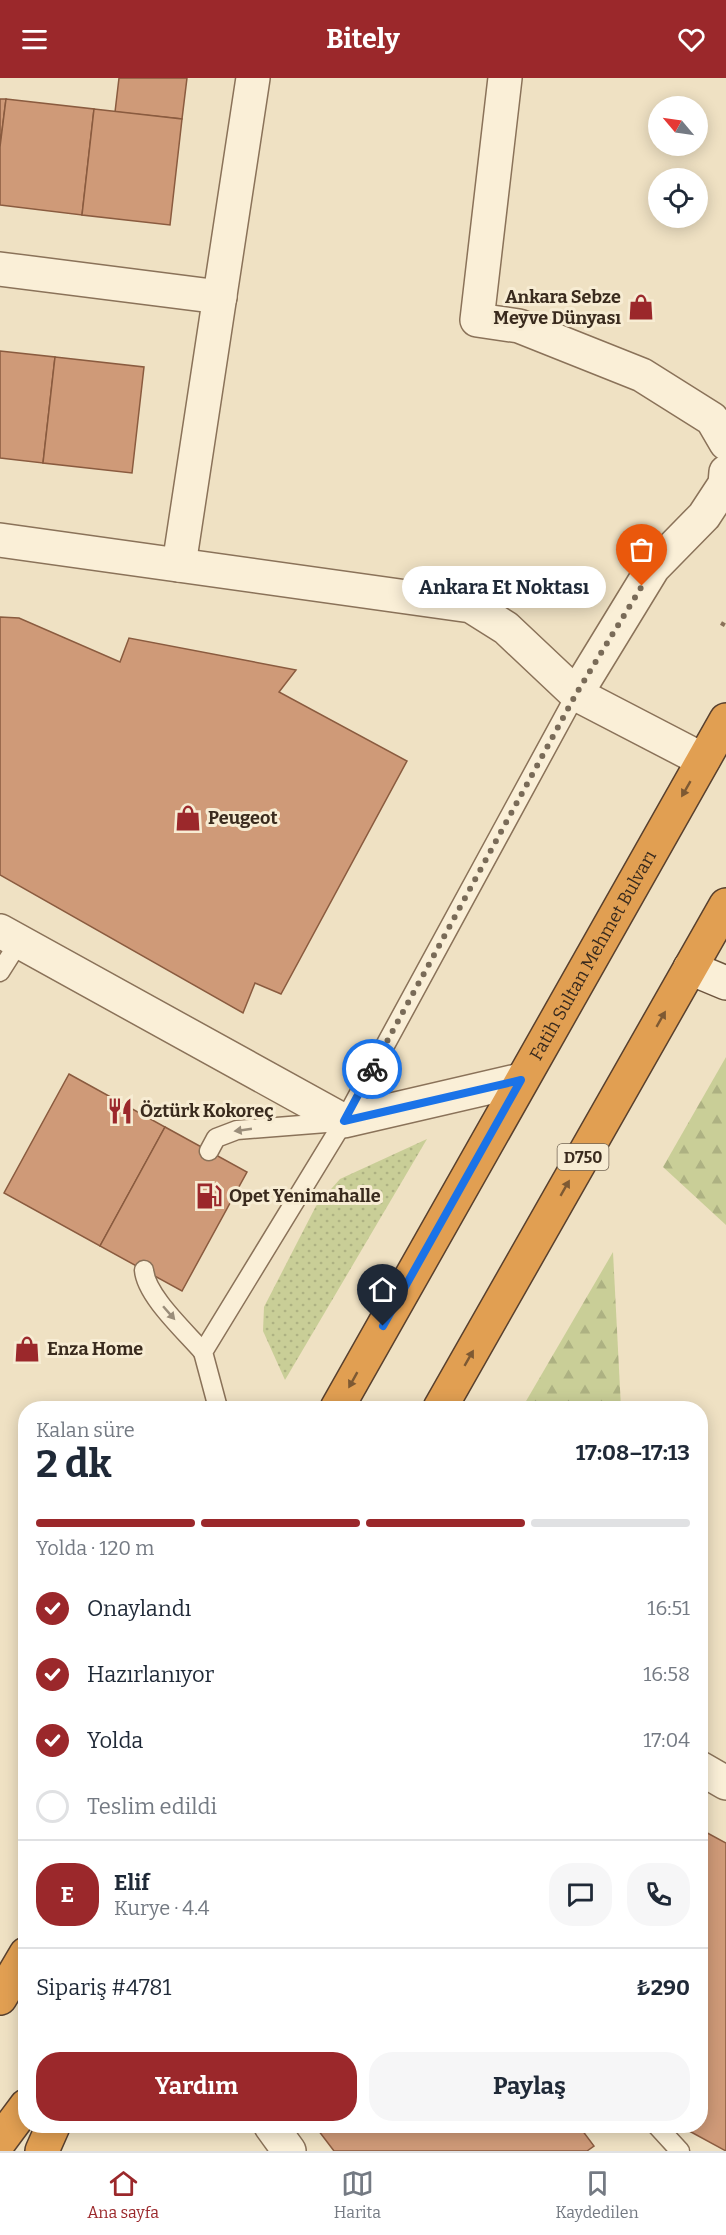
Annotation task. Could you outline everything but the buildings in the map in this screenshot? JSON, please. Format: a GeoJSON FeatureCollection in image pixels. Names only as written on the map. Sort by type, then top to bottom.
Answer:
{"type":"FeatureCollection","features":[{"type":"Feature","properties":{"kind":"highway","name":"Fatih Sultan Mehmet Bulvarı"},"geometry":{"type":"LineString","coordinates":[[341,1401],[726,720]]}},
{"type":"Feature","properties":{"kind":"highway","name":"D750"},"geometry":{"type":"LineString","coordinates":[[444,1401],[726,905]]}},
{"type":"Feature","properties":{"kind":"highway"},"geometry":{"type":"LineString","coordinates":[[0,1998],[18,1968]]}},
{"type":"Feature","properties":{"kind":"highway"},"geometry":{"type":"LineString","coordinates":[[0,2141],[18,2117]]}},
{"type":"Feature","properties":{"kind":"highway"},"geometry":{"type":"LineString","coordinates":[[42,2151],[50,2133]]}},
{"type":"Feature","properties":{"kind":"street"},"geometry":{"type":"LineString","coordinates":[[179,565],[253,78]]}},
{"type":"Feature","properties":{"kind":"street"},"geometry":{"type":"LineString","coordinates":[[505,78],[477,320],[519,326],[642,375],[712,419],[726,443]]}},
{"type":"Feature","properties":{"kind":"street"},"geometry":{"type":"LineString","coordinates":[[0,269],[220,297]]}},
{"type":"Feature","properties":{"kind":"street"},"geometry":{"type":"LineString","coordinates":[[576,694],[653,568],[704,516],[725,484],[726,472]]}},
{"type":"Feature","properties":{"kind":"street"},"geometry":{"type":"LineString","coordinates":[[0,540],[471,606],[506,628],[576,694],[703,760]]}},
{"type":"Feature","properties":{"kind":"street"},"geometry":{"type":"LineString","coordinates":[[9,937],[344,1121],[521,1080]]}},
{"type":"Feature","properties":{"kind":"street"},"geometry":{"type":"LineString","coordinates":[[690,968],[726,983]]}},
{"type":"Feature","properties":{"kind":"street"},"geometry":{"type":"LineString","coordinates":[[708,1773],[726,1783]]}},
{"type":"Feature","properties":{"kind":"street"},"geometry":{"type":"LineString","coordinates":[[276,2133],[289,2151]]}},
{"type":"Feature","properties":{"kind":"lane"},"geometry":{"type":"LineString","coordinates":[[203,1352],[344,1121],[576,694]]}},
{"type":"Feature","properties":{"kind":"lane"},"geometry":{"type":"LineString","coordinates":[[0,972],[9,937]]}},
{"type":"Feature","properties":{"kind":"lane"},"geometry":{"type":"LineString","coordinates":[[209,1151],[216,1138],[237,1130],[344,1121]]}},
{"type":"Feature","properties":{"kind":"lane"},"geometry":{"type":"LineString","coordinates":[[144,1270],[144,1278],[154,1296],[203,1352],[216,1401]]}},
{"type":"Feature","properties":{"kind":"lane"},"geometry":{"type":"LineString","coordinates":[[663,2133],[680,2151]]}},
{"type":"Feature","properties":{"kind":"green space"},"geometry":{"type":"Polygon","coordinates":[[[726,1057],[726,1225],[663,1167],[726,1057]]]}},
{"type":"Feature","properties":{"kind":"green space"},"geometry":{"type":"Polygon","coordinates":[[[427,1139],[285,1380],[263,1331],[264,1307],[316,1206],[340,1179],[427,1139]]]}},
{"type":"Feature","properties":{"kind":"green space"},"geometry":{"type":"Polygon","coordinates":[[[613,1252],[621,1401],[526,1401],[613,1252]]]}},
{"type":"Feature","properties":{"kind":"way so far"},"geometry":{"type":"LineString","coordinates":[[372,1069],[576,694],[642,586]]}},
{"type":"Feature","properties":{"kind":"place","name":"Ankara Sebze Meyve Dünyası"},"geometry":{"type":"Point","coordinates":[641,307]}},
{"type":"Feature","properties":{"kind":"place","name":"Ankara Et Noktası"},"geometry":{"type":"Point","coordinates":[642,586]}},
{"type":"Feature","properties":{"kind":"place","name":"Peugeot"},"geometry":{"type":"Point","coordinates":[188,818]}},
{"type":"Feature","properties":{"kind":"place","name":"Öztürk Kokoreç"},"geometry":{"type":"Point","coordinates":[120,1111]}},
{"type":"Feature","properties":{"kind":"place","name":"Opet Yenimahalle"},"geometry":{"type":"Point","coordinates":[209,1196]}},
{"type":"Feature","properties":{"kind":"place","name":"Enza Home"},"geometry":{"type":"Point","coordinates":[27,1349]}},
{"type":"Feature","properties":{"kind":"route"},"geometry":{"type":"LineString","coordinates":[[372,1069],[344,1121],[521,1080],[383,1326]]}}]}
